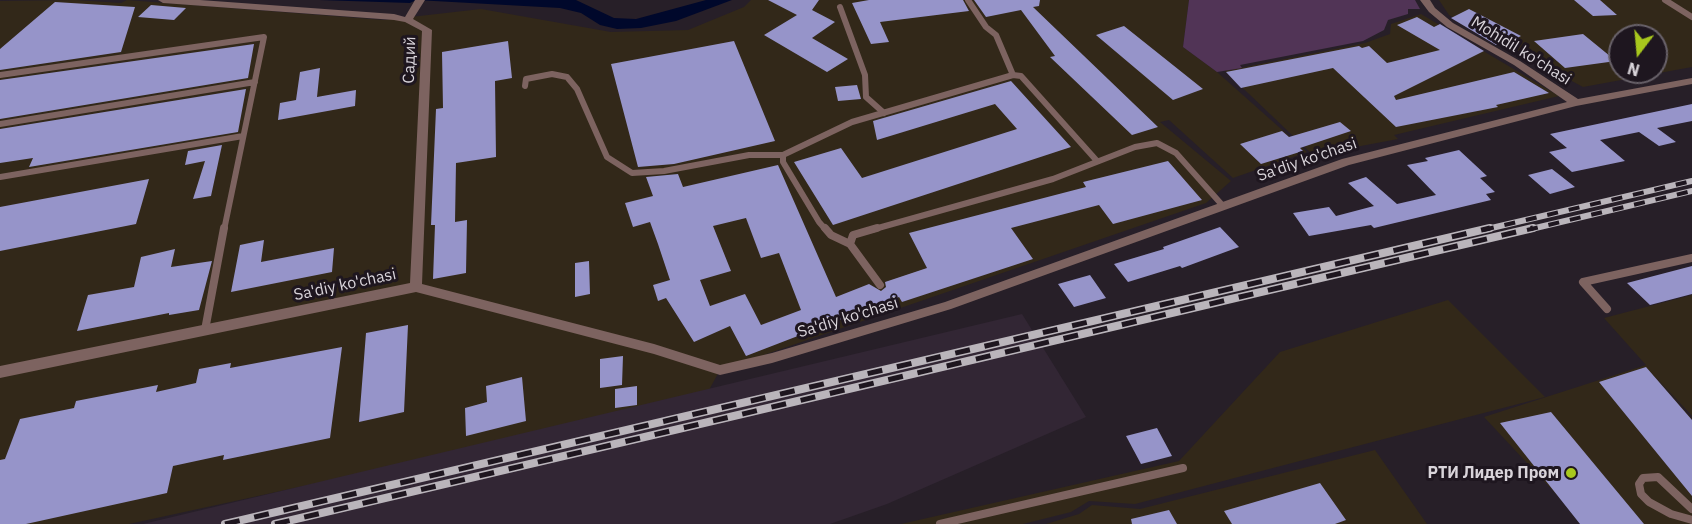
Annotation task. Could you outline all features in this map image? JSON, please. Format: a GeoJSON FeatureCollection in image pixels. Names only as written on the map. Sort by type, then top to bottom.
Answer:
{"type":"FeatureCollection","features":[{"type":"Feature","properties":{"kind":"street","name":"Садий"},"geometry":{"type":"LineString","coordinates":[[163,0],[380,16],[408,20],[427,30],[416,287]]}},
{"type":"Feature","properties":{"kind":"street","name":"Mohidil ko'chasi"},"geometry":{"type":"LineString","coordinates":[[1425,0],[1432,10],[1450,25],[1517,63],[1576,103]]}},
{"type":"Feature","properties":{"kind":"street"},"geometry":{"type":"LineString","coordinates":[[408,20],[419,2]]}},
{"type":"Feature","properties":{"kind":"street","name":"Sa'diy ko'chasi"},"geometry":{"type":"LineString","coordinates":[[0,372],[416,287],[643,346],[720,370],[772,358],[947,306],[1346,162],[1576,103],[1692,81]]}},
{"type":"Feature","properties":{"kind":"lane"},"geometry":{"type":"LineString","coordinates":[[968,0],[986,27],[996,35],[1013,75]]}},
{"type":"Feature","properties":{"kind":"lane"},"geometry":{"type":"LineString","coordinates":[[1665,0],[1692,17]]}},
{"type":"Feature","properties":{"kind":"lane"},"geometry":{"type":"LineString","coordinates":[[840,7],[865,75],[866,97],[884,113]]}},
{"type":"Feature","properties":{"kind":"lane"},"geometry":{"type":"LineString","coordinates":[[0,75],[264,36],[208,304],[205,330]]}},
{"type":"Feature","properties":{"kind":"lane"},"geometry":{"type":"LineString","coordinates":[[525,87],[526,79],[552,74],[567,77],[577,88],[607,157],[632,173],[664,171],[749,155],[783,155],[812,143],[832,130],[1013,75],[1021,76],[1097,161]]}},
{"type":"Feature","properties":{"kind":"lane"},"geometry":{"type":"LineString","coordinates":[[0,124],[255,82]]}},
{"type":"Feature","properties":{"kind":"lane"},"geometry":{"type":"LineString","coordinates":[[0,177],[243,136]]}},
{"type":"Feature","properties":{"kind":"lane"},"geometry":{"type":"LineString","coordinates":[[850,244],[853,235],[988,199],[1053,179],[1135,147],[1158,143],[1176,153],[1223,206]]}},
{"type":"Feature","properties":{"kind":"lane"},"geometry":{"type":"LineString","coordinates":[[783,155],[783,162],[819,222],[831,235],[850,244],[880,285]]}},
{"type":"Feature","properties":{"kind":"lane"},"geometry":{"type":"LineString","coordinates":[[1607,309],[1583,282],[1692,258]]}},
{"type":"Feature","properties":{"kind":"lane"},"geometry":{"type":"LineString","coordinates":[[940,524],[1183,468]]}},
{"type":"Feature","properties":{"kind":"lane"},"geometry":{"type":"LineString","coordinates":[[1692,509],[1658,477],[1643,478],[1639,484],[1641,494],[1649,502],[1671,514],[1692,520]]}},
{"type":"Feature","properties":{"kind":"shaded area"},"geometry":{"type":"Polygon","coordinates":[[[75,0],[121,3],[127,0],[384,20],[481,9],[611,32],[688,30],[744,7],[751,0],[1189,0],[1183,47],[1217,72],[1307,152],[1233,178],[1169,120],[1160,122],[1231,181],[1206,203],[720,370],[704,399],[129,524],[0,524],[0,1],[75,0]]]}},
{"type":"Feature","properties":{"kind":"shaded area"},"geometry":{"type":"Polygon","coordinates":[[[1189,0],[1415,0],[1420,9],[1408,9],[1408,14],[1388,20],[1384,30],[1363,41],[1240,65],[1242,68],[1217,72],[1183,47],[1189,0]]]}},
{"type":"Feature","properties":{"kind":"shaded area"},"geometry":{"type":"Polygon","coordinates":[[[1439,0],[1692,0],[1692,67],[1668,71],[1668,24],[1608,24],[1608,82],[1583,87],[1449,15],[1439,0]]]}},
{"type":"Feature","properties":{"kind":"shaded area"},"geometry":{"type":"Polygon","coordinates":[[[1421,14],[1559,96],[1394,135],[1398,139],[1313,155],[1225,71],[1365,43],[1390,34],[1391,24],[1421,14]]]}},
{"type":"Feature","properties":{"kind":"shaded area","name":"РТИ Лидер Пром"},"geometry":{"type":"Polygon","coordinates":[[[1692,295],[1692,416],[1651,372],[1692,419],[1692,524],[1584,524],[1484,417],[1646,365],[1604,318],[1692,295]]]}},
{"type":"Feature","properties":{"kind":"shaded area"},"geometry":{"type":"Polygon","coordinates":[[[1448,300],[1545,397],[1135,504],[1089,501],[1071,512],[1023,524],[901,524],[1179,461],[1280,352],[1448,300]]]}},
{"type":"Feature","properties":{"kind":"shaded area"},"geometry":{"type":"Polygon","coordinates":[[[1022,314],[1086,417],[887,504],[830,524],[143,524],[1022,314]]]}},
{"type":"Feature","properties":{"kind":"shaded area"},"geometry":{"type":"Polygon","coordinates":[[[1375,450],[1427,524],[1046,524],[1079,514],[1092,505],[1140,509],[1375,450]]]}},
{"type":"Feature","properties":{"kind":"water"},"geometry":{"type":"Polygon","coordinates":[[[319,0],[416,0],[410,3],[319,0]]]}},
{"type":"Feature","properties":{"kind":"water"},"geometry":{"type":"Polygon","coordinates":[[[416,0],[576,0],[614,18],[636,19],[706,0],[732,0],[676,21],[641,28],[617,29],[600,25],[581,13],[560,8],[416,0]]]}},
{"type":"Feature","properties":{"kind":"building"},"geometry":{"type":"Polygon","coordinates":[[[768,0],[819,0],[812,10],[835,22],[812,38],[848,59],[827,72],[764,35],[797,15],[768,0]]]}},
{"type":"Feature","properties":{"kind":"building"},"geometry":{"type":"Polygon","coordinates":[[[869,0],[963,0],[969,11],[880,22],[889,42],[871,44],[852,3],[869,0]]]}},
{"type":"Feature","properties":{"kind":"building"},"geometry":{"type":"Polygon","coordinates":[[[974,0],[1040,0],[1039,6],[1033,7],[1158,127],[1132,135],[1050,57],[1055,56],[1021,10],[986,17],[974,0]]]}},
{"type":"Feature","properties":{"kind":"building"},"geometry":{"type":"Polygon","coordinates":[[[1574,0],[1600,0],[1617,15],[1593,16],[1574,0]]]}},
{"type":"Feature","properties":{"kind":"building"},"geometry":{"type":"Polygon","coordinates":[[[55,2],[135,7],[121,52],[0,70],[0,49],[55,2]]]}},
{"type":"Feature","properties":{"kind":"building"},"geometry":{"type":"Polygon","coordinates":[[[151,5],[186,8],[174,20],[138,17],[151,5]]]}},
{"type":"Feature","properties":{"kind":"building"},"geometry":{"type":"Polygon","coordinates":[[[1469,9],[1521,36],[1506,44],[1502,42],[1496,45],[1451,18],[1469,9]]]}},
{"type":"Feature","properties":{"kind":"building"},"geometry":{"type":"Polygon","coordinates":[[[1417,17],[1434,27],[1440,24],[1484,51],[1394,96],[1396,100],[1514,72],[1549,93],[1496,105],[1498,107],[1396,127],[1333,68],[1241,88],[1226,72],[1359,46],[1362,48],[1369,46],[1387,63],[1440,50],[1397,25],[1417,17]]]}},
{"type":"Feature","properties":{"kind":"building"},"geometry":{"type":"Polygon","coordinates":[[[1124,26],[1203,89],[1173,100],[1096,35],[1124,26]]]}},
{"type":"Feature","properties":{"kind":"building"},"geometry":{"type":"Polygon","coordinates":[[[1583,34],[1608,54],[1608,62],[1565,68],[1534,41],[1583,34]]]}},
{"type":"Feature","properties":{"kind":"building"},"geometry":{"type":"Polygon","coordinates":[[[508,41],[512,78],[495,81],[496,157],[456,163],[455,222],[467,220],[466,273],[433,279],[435,225],[431,225],[436,109],[443,108],[442,52],[508,41]]]}},
{"type":"Feature","properties":{"kind":"building"},"geometry":{"type":"Polygon","coordinates":[[[734,41],[775,141],[674,164],[638,167],[611,64],[734,41]]]}},
{"type":"Feature","properties":{"kind":"building"},"geometry":{"type":"Polygon","coordinates":[[[254,44],[248,78],[0,119],[0,80],[254,44]]]}},
{"type":"Feature","properties":{"kind":"building"},"geometry":{"type":"Polygon","coordinates":[[[320,68],[317,97],[356,90],[355,106],[278,120],[280,103],[296,100],[300,72],[320,68]]]}},
{"type":"Feature","properties":{"kind":"building"},"geometry":{"type":"Polygon","coordinates":[[[1011,81],[1071,147],[833,225],[794,162],[841,148],[862,178],[1017,129],[995,104],[877,140],[873,121],[1011,81]]]}},
{"type":"Feature","properties":{"kind":"building"},"geometry":{"type":"Polygon","coordinates":[[[857,85],[861,99],[838,101],[835,87],[857,85]]]}},
{"type":"Feature","properties":{"kind":"building"},"geometry":{"type":"Polygon","coordinates":[[[246,89],[238,132],[29,167],[33,158],[0,163],[0,129],[246,89]]]}},
{"type":"Feature","properties":{"kind":"building"},"geometry":{"type":"Polygon","coordinates":[[[1692,104],[1692,121],[1657,128],[1676,142],[1659,146],[1639,132],[1600,140],[1625,161],[1572,172],[1549,152],[1567,148],[1550,134],[1692,104]]]}},
{"type":"Feature","properties":{"kind":"building"},"geometry":{"type":"Polygon","coordinates":[[[1340,122],[1351,131],[1300,148],[1303,151],[1261,164],[1240,144],[1282,131],[1289,137],[1340,122]]]}},
{"type":"Feature","properties":{"kind":"building"},"geometry":{"type":"Polygon","coordinates":[[[222,145],[211,196],[193,199],[205,161],[185,165],[188,151],[222,145]]]}},
{"type":"Feature","properties":{"kind":"building"},"geometry":{"type":"Polygon","coordinates":[[[1459,150],[1487,176],[1480,178],[1495,192],[1486,194],[1491,200],[1374,228],[1371,225],[1309,236],[1293,213],[1329,207],[1336,216],[1374,206],[1348,183],[1366,177],[1397,204],[1436,195],[1407,165],[1428,161],[1425,158],[1459,150]]]}},
{"type":"Feature","properties":{"kind":"building"},"geometry":{"type":"Polygon","coordinates":[[[1168,161],[1202,200],[1113,224],[1099,205],[1011,228],[1033,259],[902,302],[899,297],[746,356],[730,326],[694,342],[666,298],[658,301],[653,285],[670,280],[658,244],[650,222],[633,227],[625,203],[653,196],[646,177],[678,174],[683,187],[778,165],[836,297],[869,284],[881,291],[886,287],[885,282],[927,268],[909,233],[1086,187],[1083,182],[1168,161]],[[746,218],[713,226],[731,271],[700,280],[710,306],[745,294],[761,325],[801,310],[779,253],[761,258],[746,218]]]}},
{"type":"Feature","properties":{"kind":"building"},"geometry":{"type":"Polygon","coordinates":[[[1552,169],[1575,187],[1550,194],[1528,175],[1552,169]]]}},
{"type":"Feature","properties":{"kind":"building"},"geometry":{"type":"Polygon","coordinates":[[[149,179],[136,224],[0,251],[0,207],[149,179]]]}},
{"type":"Feature","properties":{"kind":"building"},"geometry":{"type":"Polygon","coordinates":[[[1220,227],[1239,247],[1182,268],[1180,266],[1128,282],[1114,264],[1164,249],[1163,247],[1220,227]]]}},
{"type":"Feature","properties":{"kind":"building"},"geometry":{"type":"Polygon","coordinates":[[[264,240],[261,262],[334,248],[332,272],[231,292],[240,245],[264,240]]]}},
{"type":"Feature","properties":{"kind":"building"},"geometry":{"type":"Polygon","coordinates":[[[175,249],[171,267],[212,261],[199,310],[169,315],[169,313],[77,331],[88,295],[134,287],[141,257],[175,249]]]}},
{"type":"Feature","properties":{"kind":"building"},"geometry":{"type":"Polygon","coordinates":[[[589,261],[590,294],[575,297],[575,263],[589,261]]]}},
{"type":"Feature","properties":{"kind":"building"},"geometry":{"type":"Polygon","coordinates":[[[1692,266],[1692,294],[1650,305],[1627,283],[1692,266]]]}},
{"type":"Feature","properties":{"kind":"building"},"geometry":{"type":"Polygon","coordinates":[[[1090,275],[1106,298],[1074,307],[1058,284],[1090,275]]]}},
{"type":"Feature","properties":{"kind":"building"},"geometry":{"type":"Polygon","coordinates":[[[408,325],[404,412],[359,422],[366,333],[408,325]]]}},
{"type":"Feature","properties":{"kind":"building"},"geometry":{"type":"Polygon","coordinates":[[[342,347],[330,438],[223,460],[224,455],[173,466],[167,493],[26,524],[0,524],[0,460],[5,459],[20,419],[74,408],[76,401],[158,385],[156,392],[196,383],[199,369],[231,363],[230,368],[342,347]]]}},
{"type":"Feature","properties":{"kind":"building"},"geometry":{"type":"Polygon","coordinates":[[[623,356],[622,385],[600,388],[600,359],[623,356]]]}},
{"type":"Feature","properties":{"kind":"building"},"geometry":{"type":"Polygon","coordinates":[[[1646,367],[1692,420],[1692,496],[1599,382],[1646,367]]]}},
{"type":"Feature","properties":{"kind":"building"},"geometry":{"type":"Polygon","coordinates":[[[522,377],[526,421],[466,436],[465,408],[487,402],[486,386],[522,377]]]}},
{"type":"Feature","properties":{"kind":"building"},"geometry":{"type":"Polygon","coordinates":[[[637,386],[637,405],[615,408],[615,389],[637,386]]]}},
{"type":"Feature","properties":{"kind":"building","name":"РТИ Лидер Пром"},"geometry":{"type":"Polygon","coordinates":[[[1551,412],[1644,524],[1580,524],[1500,423],[1551,412]]]}},
{"type":"Feature","properties":{"kind":"building"},"geometry":{"type":"Polygon","coordinates":[[[1157,428],[1172,456],[1141,464],[1126,436],[1157,428]]]}},
{"type":"Feature","properties":{"kind":"building"},"geometry":{"type":"Polygon","coordinates":[[[1320,483],[1346,520],[1335,524],[1232,524],[1224,511],[1320,483]]]}},
{"type":"Feature","properties":{"kind":"building"},"geometry":{"type":"Polygon","coordinates":[[[1169,510],[1177,524],[1132,524],[1131,519],[1169,510]]]}},
{"type":"Feature","properties":{"kind":"railway"},"geometry":{"type":"LineString","coordinates":[[1483,230],[1692,181]]}},
{"type":"Feature","properties":{"kind":"railway"},"geometry":{"type":"LineString","coordinates":[[1527,230],[1692,191]]}},
{"type":"Feature","properties":{"kind":"railway"},"geometry":{"type":"LineString","coordinates":[[225,524],[1490,228]]}},
{"type":"Feature","properties":{"kind":"railway"},"geometry":{"type":"LineString","coordinates":[[275,524],[1533,228]]}},
{"type":"Feature","properties":{"kind":"place","name":"РТИ Лидер Пром"},"geometry":{"type":"Point","coordinates":[1571,473]}}]}
